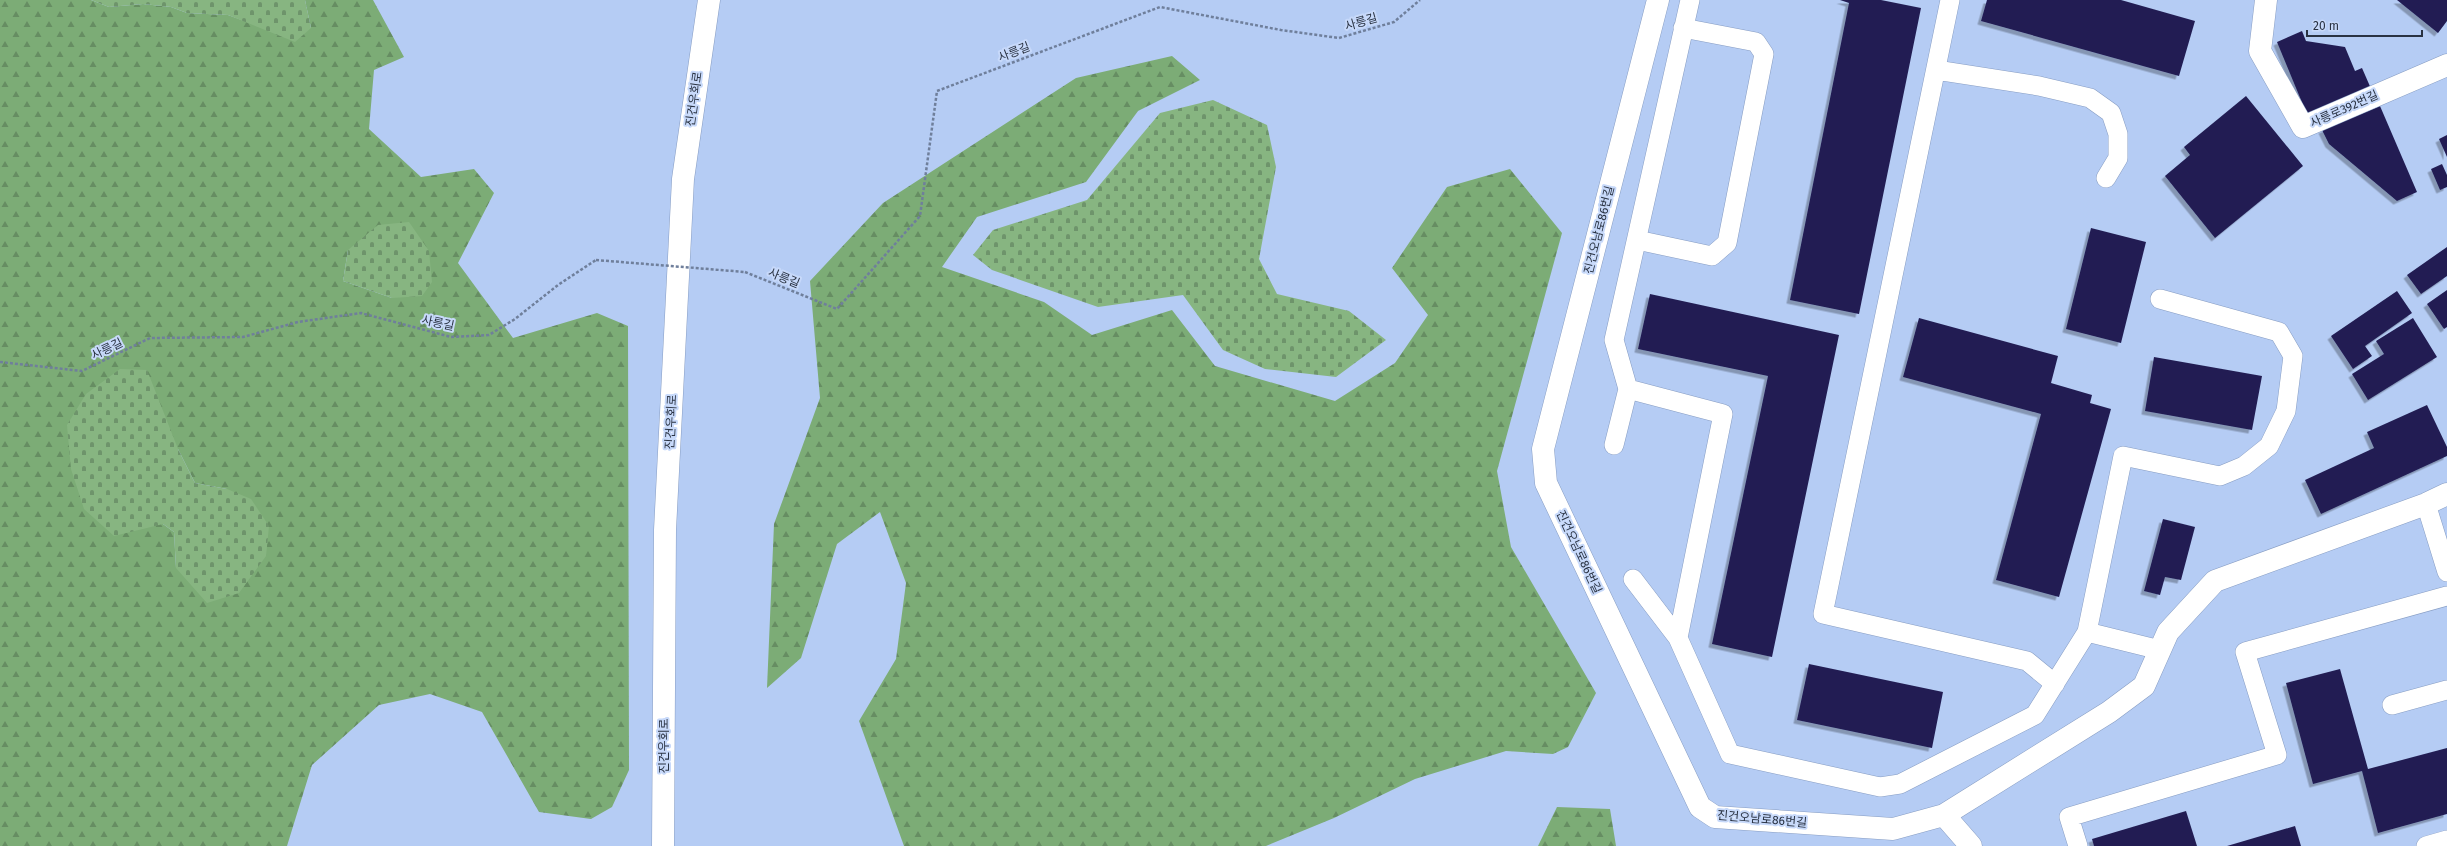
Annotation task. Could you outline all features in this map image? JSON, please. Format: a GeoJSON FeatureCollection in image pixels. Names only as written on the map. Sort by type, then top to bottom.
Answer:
{"type":"FeatureCollection","features":[{"type":"Feature","properties":{"kind":"street","name":"진건우회로"},"geometry":{"type":"LineString","coordinates":[[664,846],[665,530],[683,179],[709,0]]}},
{"type":"Feature","properties":{"kind":"street","name":"진건오남로86번길"},"geometry":{"type":"LineString","coordinates":[[1658,0],[1543,449],[1546,483],[1700,807],[1715,817],[1893,829],[1944,815],[2109,712],[2144,686],[2168,632],[2215,581],[2426,504],[2447,494]]}},
{"type":"Feature","properties":{"kind":"street","name":"사릉로392번길"},"geometry":{"type":"LineString","coordinates":[[2266,0],[2260,51],[2303,127],[2447,65]]}},
{"type":"Feature","properties":{"kind":"street"},"geometry":{"type":"LineString","coordinates":[[1944,815],[1971,846]]}},
{"type":"Feature","properties":{"kind":"lane"},"geometry":{"type":"LineString","coordinates":[[1614,445],[1628,389],[1614,340],[1690,0]]}},
{"type":"Feature","properties":{"kind":"lane"},"geometry":{"type":"LineString","coordinates":[[1950,0],[1824,614],[2027,661],[2055,684]]}},
{"type":"Feature","properties":{"kind":"lane"},"geometry":{"type":"LineString","coordinates":[[1637,240],[1712,256],[1726,243],[1764,54],[1756,42],[1684,28]]}},
{"type":"Feature","properties":{"kind":"lane"},"geometry":{"type":"LineString","coordinates":[[1936,70],[2039,86],[2090,98],[2111,113],[2118,134],[2118,158],[2106,178]]}},
{"type":"Feature","properties":{"kind":"lane"},"geometry":{"type":"LineString","coordinates":[[1633,579],[1678,638],[1730,754],[1880,787],[1900,784],[2035,715],[2087,632],[2123,456],[2220,476],[2244,466],[2269,446],[2286,411],[2293,356],[2279,332],[2160,300]]}},
{"type":"Feature","properties":{"kind":"lane"},"geometry":{"type":"LineString","coordinates":[[1628,389],[1723,414],[1678,638]]}},
{"type":"Feature","properties":{"kind":"lane"},"geometry":{"type":"LineString","coordinates":[[2426,504],[2447,572]]}},
{"type":"Feature","properties":{"kind":"lane"},"geometry":{"type":"LineString","coordinates":[[2078,846],[2069,817],[2277,756],[2245,652],[2447,596]]}},
{"type":"Feature","properties":{"kind":"lane"},"geometry":{"type":"LineString","coordinates":[[2087,632],[2160,650]]}},
{"type":"Feature","properties":{"kind":"lane"},"geometry":{"type":"LineString","coordinates":[[2392,705],[2447,690]]}},
{"type":"Feature","properties":{"kind":"lane"},"geometry":{"type":"LineString","coordinates":[[2426,846],[2447,840]]}},
{"type":"Feature","properties":{"kind":"path","name":"사릉길"},"geometry":{"type":"LineString","coordinates":[[0,362],[82,371],[150,338],[243,337],[298,322],[362,313],[451,337],[489,335],[515,319],[558,285],[596,260],[745,272],[836,309],[920,216],[937,91],[1160,7],[1281,30],[1339,38],[1394,22],[1420,0]]}},
{"type":"Feature","properties":{"kind":"green space"},"geometry":{"type":"Polygon","coordinates":[[[0,0],[91,0],[109,7],[143,4],[171,7],[187,13],[228,15],[250,23],[311,28],[305,0],[373,0],[404,57],[374,70],[369,129],[421,177],[474,169],[494,193],[458,263],[513,338],[597,313],[628,326],[629,770],[612,807],[591,819],[539,812],[482,712],[430,694],[379,705],[312,765],[287,846],[0,846],[0,0]],[[348,250],[343,281],[392,298],[348,250]],[[178,449],[163,524],[174,532],[176,568],[227,489],[195,483],[178,449]]]}},
{"type":"Feature","properties":{"kind":"green space"},"geometry":{"type":"Polygon","coordinates":[[[91,0],[305,0],[311,28],[295,42],[228,15],[187,13],[171,7],[143,4],[109,7],[91,0]]]}},
{"type":"Feature","properties":{"kind":"green space"},"geometry":{"type":"Polygon","coordinates":[[[1172,56],[1200,80],[1138,111],[1086,182],[977,217],[942,267],[1044,302],[1092,335],[1172,310],[1215,366],[1335,401],[1395,363],[1428,315],[1392,268],[1447,187],[1510,169],[1562,233],[1497,471],[1511,547],[1596,693],[1568,747],[1553,754],[1506,751],[1415,779],[1334,818],[1266,846],[904,846],[859,721],[896,659],[906,583],[880,512],[837,544],[801,658],[767,688],[774,524],[820,398],[810,281],[883,203],[1076,78],[1172,56]]]}},
{"type":"Feature","properties":{"kind":"green space"},"geometry":{"type":"Polygon","coordinates":[[[1213,100],[1267,125],[1276,167],[1259,259],[1277,294],[1349,311],[1386,340],[1336,377],[1265,369],[1223,350],[1183,295],[1098,307],[992,270],[973,255],[993,230],[1087,200],[1160,113],[1213,100]]]}},
{"type":"Feature","properties":{"kind":"green space"},"geometry":{"type":"Polygon","coordinates":[[[409,222],[429,251],[432,282],[422,296],[392,298],[343,281],[348,250],[378,225],[409,222]]]}},
{"type":"Feature","properties":{"kind":"green space"},"geometry":{"type":"Polygon","coordinates":[[[120,369],[147,370],[178,449],[195,483],[227,489],[251,499],[269,526],[266,556],[239,593],[207,603],[176,568],[174,532],[163,524],[114,536],[84,509],[71,469],[67,425],[86,394],[120,369]]]}},
{"type":"Feature","properties":{"kind":"green space"},"geometry":{"type":"Polygon","coordinates":[[[1557,807],[1610,809],[1616,846],[1538,846],[1557,807]]]}},
{"type":"Feature","properties":{"kind":"building"},"geometry":{"type":"Polygon","coordinates":[[[1840,0],[1881,0],[1921,8],[1859,314],[1790,300],[1849,3],[1840,0]]]}},
{"type":"Feature","properties":{"kind":"building"},"geometry":{"type":"Polygon","coordinates":[[[1987,0],[2121,0],[2195,21],[2179,76],[1981,21],[1987,0]]]}},
{"type":"Feature","properties":{"kind":"building"},"geometry":{"type":"Polygon","coordinates":[[[2397,0],[2447,0],[2447,21],[2438,33],[2397,0]]]}},
{"type":"Feature","properties":{"kind":"building"},"geometry":{"type":"Polygon","coordinates":[[[2302,31],[2306,41],[2345,47],[2355,71],[2362,68],[2372,91],[2308,117],[2277,42],[2302,31]]]}},
{"type":"Feature","properties":{"kind":"building"},"geometry":{"type":"Polygon","coordinates":[[[2246,96],[2303,166],[2215,238],[2165,176],[2190,155],[2184,147],[2246,96]]]}},
{"type":"Feature","properties":{"kind":"building"},"geometry":{"type":"Polygon","coordinates":[[[2380,106],[2417,192],[2397,201],[2329,144],[2322,130],[2380,106]]]}},
{"type":"Feature","properties":{"kind":"building"},"geometry":{"type":"Polygon","coordinates":[[[2447,135],[2447,157],[2439,139],[2447,135]]]}},
{"type":"Feature","properties":{"kind":"building"},"geometry":{"type":"Polygon","coordinates":[[[2442,164],[2447,175],[2447,187],[2440,190],[2431,169],[2442,164]]]}},
{"type":"Feature","properties":{"kind":"building"},"geometry":{"type":"Polygon","coordinates":[[[2091,228],[2146,242],[2121,343],[2066,329],[2091,228]]]}},
{"type":"Feature","properties":{"kind":"building"},"geometry":{"type":"Polygon","coordinates":[[[2447,247],[2447,276],[2421,294],[2407,275],[2447,247]]]}},
{"type":"Feature","properties":{"kind":"building"},"geometry":{"type":"Polygon","coordinates":[[[2447,290],[2447,327],[2444,329],[2427,304],[2447,290]]]}},
{"type":"Feature","properties":{"kind":"building"},"geometry":{"type":"Polygon","coordinates":[[[2397,291],[2412,313],[2365,346],[2372,356],[2353,369],[2331,336],[2397,291]]]}},
{"type":"Feature","properties":{"kind":"building"},"geometry":{"type":"Polygon","coordinates":[[[1650,294],[1839,335],[1772,657],[1712,644],[1768,376],[1638,349],[1650,294]]]}},
{"type":"Feature","properties":{"kind":"building"},"geometry":{"type":"Polygon","coordinates":[[[1919,318],[2058,356],[2051,383],[2092,395],[2090,403],[2111,409],[2059,597],[1996,580],[2041,414],[1903,377],[1919,318]]]}},
{"type":"Feature","properties":{"kind":"building"},"geometry":{"type":"Polygon","coordinates":[[[2413,318],[2437,357],[2368,400],[2352,374],[2384,354],[2376,341],[2413,318]]]}},
{"type":"Feature","properties":{"kind":"building"},"geometry":{"type":"Polygon","coordinates":[[[2154,357],[2262,376],[2252,430],[2145,411],[2154,357]]]}},
{"type":"Feature","properties":{"kind":"building"},"geometry":{"type":"Polygon","coordinates":[[[2427,405],[2447,447],[2447,456],[2321,514],[2305,480],[2374,448],[2367,432],[2427,405]]]}},
{"type":"Feature","properties":{"kind":"building"},"geometry":{"type":"Polygon","coordinates":[[[2163,519],[2195,527],[2181,580],[2165,577],[2160,595],[2144,591],[2163,519]]]}},
{"type":"Feature","properties":{"kind":"building"},"geometry":{"type":"Polygon","coordinates":[[[1809,664],[1943,692],[1932,748],[1797,720],[1809,664]]]}},
{"type":"Feature","properties":{"kind":"building"},"geometry":{"type":"Polygon","coordinates":[[[2340,669],[2368,769],[2447,748],[2447,814],[2378,833],[2362,771],[2313,784],[2286,683],[2340,669]]]}},
{"type":"Feature","properties":{"kind":"building"},"geometry":{"type":"Polygon","coordinates":[[[2186,811],[2197,846],[2094,846],[2092,839],[2186,811]]]}},
{"type":"Feature","properties":{"kind":"building"},"geometry":{"type":"Polygon","coordinates":[[[2295,826],[2301,846],[2227,846],[2295,826]]]}}]}
